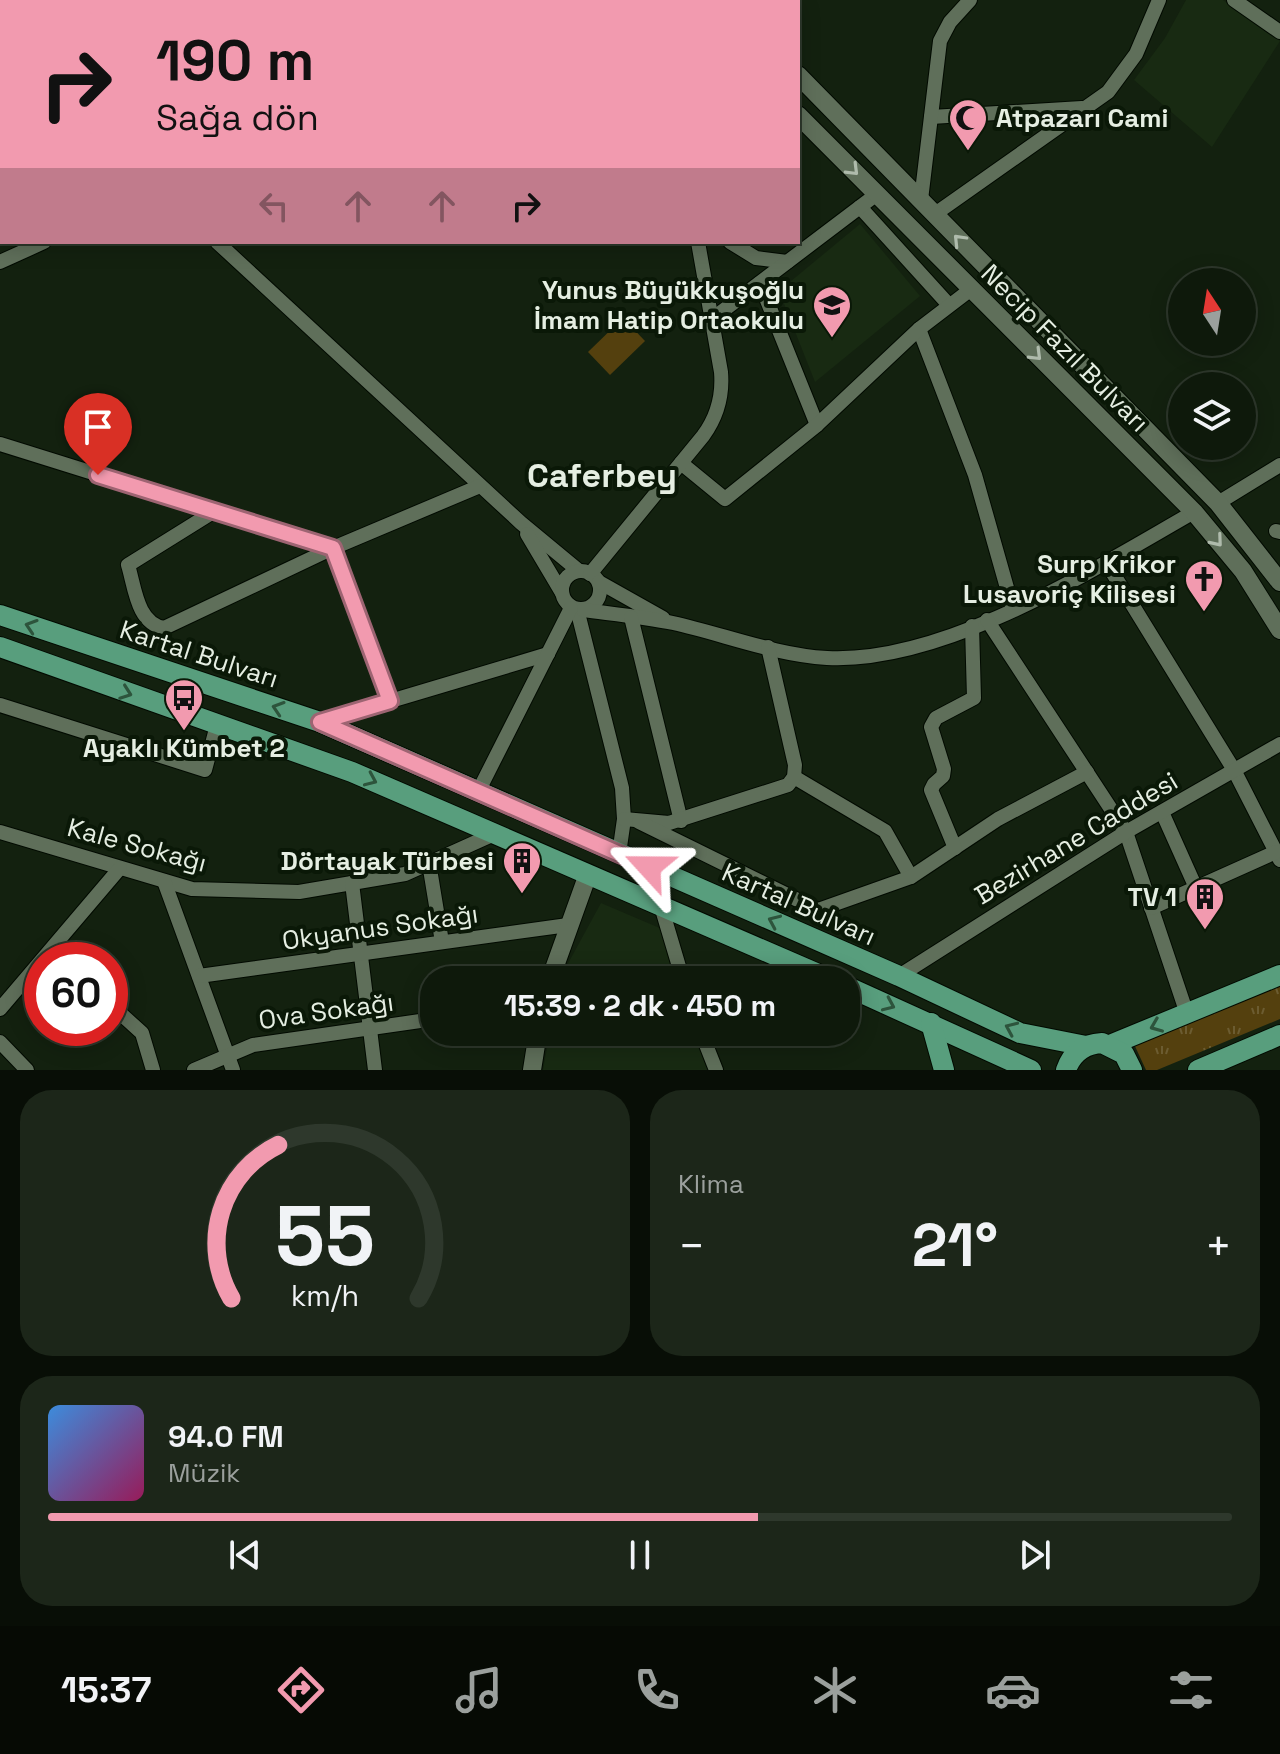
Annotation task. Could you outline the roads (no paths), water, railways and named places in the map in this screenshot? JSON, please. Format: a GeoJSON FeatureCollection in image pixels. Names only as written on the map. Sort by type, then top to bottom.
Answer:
{"type":"FeatureCollection","features":[{"type":"Feature","properties":{"kind":"main road","name":"Kartal Bulvarı"},"geometry":{"type":"LineString","coordinates":[[0,615],[320,722],[899,976],[1020,1033],[1086,1046],[1110,1045]]}},
{"type":"Feature","properties":{"kind":"main road"},"geometry":{"type":"LineString","coordinates":[[0,647],[352,772],[800,966]]}},
{"type":"Feature","properties":{"kind":"main road"},"geometry":{"type":"LineString","coordinates":[[1110,1045],[1280,975]]}},
{"type":"Feature","properties":{"kind":"main road"},"geometry":{"type":"LineString","coordinates":[[860,992],[1031,1070]]}},
{"type":"Feature","properties":{"kind":"main road"},"geometry":{"type":"LineString","coordinates":[[931,1023],[944,1070]]}},
{"type":"Feature","properties":{"kind":"main road"},"geometry":{"type":"LineString","coordinates":[[1198,1070],[1226,1065],[1280,1035]]}},
{"type":"Feature","properties":{"kind":"main road"},"geometry":{"type":"LineString","coordinates":[[1110,1045],[1124,1054],[1132,1070]]}},
{"type":"Feature","properties":{"kind":"main road"},"geometry":{"type":"LineString","coordinates":[[1066,1070],[1073,1056],[1086,1046]]}},
{"type":"Feature","properties":{"kind":"street"},"geometry":{"type":"LineString","coordinates":[[921,200],[940,41],[950,22],[970,0]]}},
{"type":"Feature","properties":{"kind":"street"},"geometry":{"type":"LineString","coordinates":[[935,214],[1108,92],[1128,67],[1159,0]]}},
{"type":"Feature","properties":{"kind":"street"},"geometry":{"type":"LineString","coordinates":[[1234,0],[1280,32]]}},
{"type":"Feature","properties":{"kind":"street","name":"Necip Fazıl Bulvarı"},"geometry":{"type":"LineString","coordinates":[[800,77],[1218,503],[1280,582]]}},
{"type":"Feature","properties":{"kind":"street"},"geometry":{"type":"LineString","coordinates":[[931,117],[1085,108]]}},
{"type":"Feature","properties":{"kind":"street","name":"Necip Fazıl Bulvarı"},"geometry":{"type":"LineString","coordinates":[[800,117],[1194,512],[1243,571],[1280,630]]}},
{"type":"Feature","properties":{"kind":"street"},"geometry":{"type":"LineString","coordinates":[[712,319],[877,194]]}},
{"type":"Feature","properties":{"kind":"street"},"geometry":{"type":"LineString","coordinates":[[860,207],[949,305]]}},
{"type":"Feature","properties":{"kind":"street"},"geometry":{"type":"LineString","coordinates":[[0,262],[40,244]]}},
{"type":"Feature","properties":{"kind":"street"},"geometry":{"type":"LineString","coordinates":[[219,244],[521,523],[589,576],[670,622]]}},
{"type":"Feature","properties":{"kind":"street"},"geometry":{"type":"LineString","coordinates":[[562,593],[564,581],[589,576],[709,428],[720,402],[721,372],[698,244]]}},
{"type":"Feature","properties":{"kind":"street"},"geometry":{"type":"LineString","coordinates":[[733,244],[756,258],[787,262]]}},
{"type":"Feature","properties":{"kind":"street"},"geometry":{"type":"LineString","coordinates":[[760,283],[817,425]]}},
{"type":"Feature","properties":{"kind":"street"},"geometry":{"type":"LineString","coordinates":[[681,463],[725,499],[817,425],[919,329],[970,290]]}},
{"type":"Feature","properties":{"kind":"street"},"geometry":{"type":"LineString","coordinates":[[919,329],[975,475],[1013,609]]}},
{"type":"Feature","properties":{"kind":"street"},"geometry":{"type":"LineString","coordinates":[[0,444],[333,548]]}},
{"type":"Feature","properties":{"kind":"street"},"geometry":{"type":"LineString","coordinates":[[1218,503],[1280,465]]}},
{"type":"Feature","properties":{"kind":"street"},"geometry":{"type":"LineString","coordinates":[[213,512],[128,565],[141,610],[152,624],[164,628],[333,548],[480,486]]}},
{"type":"Feature","properties":{"kind":"street"},"geometry":{"type":"LineString","coordinates":[[577,609],[670,622],[806,656],[855,658],[917,645],[1013,609],[1068,584],[1194,512]]}},
{"type":"Feature","properties":{"kind":"street"},"geometry":{"type":"LineString","coordinates":[[521,523],[562,593],[577,609],[631,820],[619,854]]}},
{"type":"Feature","properties":{"kind":"street"},"geometry":{"type":"LineString","coordinates":[[333,548],[390,701]]}},
{"type":"Feature","properties":{"kind":"street"},"geometry":{"type":"LineString","coordinates":[[1106,562],[1234,770],[1276,847],[1151,908]]}},
{"type":"Feature","properties":{"kind":"street"},"geometry":{"type":"LineString","coordinates":[[478,792],[548,654],[577,609],[598,600],[589,576]]}},
{"type":"Feature","properties":{"kind":"street"},"geometry":{"type":"LineString","coordinates":[[631,617],[681,821]]}},
{"type":"Feature","properties":{"kind":"street"},"geometry":{"type":"LineString","coordinates":[[987,620],[1126,832],[1187,1014]]}},
{"type":"Feature","properties":{"kind":"street"},"geometry":{"type":"LineString","coordinates":[[955,848],[931,793],[932,786],[941,780],[944,769],[931,727],[936,718],[974,698],[972,626]]}},
{"type":"Feature","properties":{"kind":"street"},"geometry":{"type":"LineString","coordinates":[[631,820],[681,821],[784,788],[794,777],[795,765],[768,647]]}},
{"type":"Feature","properties":{"kind":"street"},"geometry":{"type":"LineString","coordinates":[[320,722],[548,654]]}},
{"type":"Feature","properties":{"kind":"street"},"geometry":{"type":"LineString","coordinates":[[0,705],[205,770],[217,725]]}},
{"type":"Feature","properties":{"kind":"street","name":"Bezirhane Caddesi"},"geometry":{"type":"LineString","coordinates":[[899,976],[1126,832],[1280,744]]}},
{"type":"Feature","properties":{"kind":"street"},"geometry":{"type":"LineString","coordinates":[[631,820],[818,910],[911,877],[998,819],[1087,772]]}},
{"type":"Feature","properties":{"kind":"street"},"geometry":{"type":"LineString","coordinates":[[794,777],[885,831],[911,877]]}},
{"type":"Feature","properties":{"kind":"street"},"geometry":{"type":"LineString","coordinates":[[1162,812],[1196,888]]}},
{"type":"Feature","properties":{"kind":"street","name":"Kale Sokağı"},"geometry":{"type":"LineString","coordinates":[[0,832],[192,889],[299,892],[405,874],[494,834]]}},
{"type":"Feature","properties":{"kind":"street"},"geometry":{"type":"LineString","coordinates":[[429,863],[442,942]]}},
{"type":"Feature","properties":{"kind":"street"},"geometry":{"type":"LineString","coordinates":[[56,942],[120,868]]}},
{"type":"Feature","properties":{"kind":"street"},"geometry":{"type":"LineString","coordinates":[[555,966],[588,874]]}},
{"type":"Feature","properties":{"kind":"street"},"geometry":{"type":"LineString","coordinates":[[164,881],[231,1064]]}},
{"type":"Feature","properties":{"kind":"street"},"geometry":{"type":"LineString","coordinates":[[352,883],[375,1070]]}},
{"type":"Feature","properties":{"kind":"street"},"geometry":{"type":"LineString","coordinates":[[661,906],[679,966]]}},
{"type":"Feature","properties":{"kind":"street","name":"Okyanus Sokağı"},"geometry":{"type":"LineString","coordinates":[[199,976],[568,925]]}},
{"type":"Feature","properties":{"kind":"street"},"geometry":{"type":"LineString","coordinates":[[0,1009],[24,980]]}},
{"type":"Feature","properties":{"kind":"street"},"geometry":{"type":"LineString","coordinates":[[128,1020],[142,1033],[153,1070]]}},
{"type":"Feature","properties":{"kind":"street","name":"Ova Sokağı"},"geometry":{"type":"LineString","coordinates":[[194,1070],[231,1064],[253,1045],[420,1021]]}},
{"type":"Feature","properties":{"kind":"street"},"geometry":{"type":"LineString","coordinates":[[0,1042],[27,1070]]}},
{"type":"Feature","properties":{"kind":"street"},"geometry":{"type":"LineString","coordinates":[[532,1070],[536,1046]]}},
{"type":"Feature","properties":{"kind":"street"},"geometry":{"type":"LineString","coordinates":[[707,1046],[716,1070]]}},
{"type":"Feature","properties":{"kind":"place","name":"Atpazarı Cami"},"geometry":{"type":"Point","coordinates":[968,152]}},
{"type":"Feature","properties":{"kind":"place","name":"Yunus Büyükkuşoğlu İmam Hatip Ortaokulu"},"geometry":{"type":"Point","coordinates":[832,339]}},
{"type":"Feature","properties":{"kind":"place","name":"Surp Krikor Lusavoriç Kilisesi"},"geometry":{"type":"Point","coordinates":[1204,613]}},
{"type":"Feature","properties":{"kind":"place","name":"Ayaklı Kümbet 2"},"geometry":{"type":"Point","coordinates":[184,732]}},
{"type":"Feature","properties":{"kind":"place","name":"Dörtayak Türbesi"},"geometry":{"type":"Point","coordinates":[522,895]}},
{"type":"Feature","properties":{"kind":"place","name":"TV 1"},"geometry":{"type":"Point","coordinates":[1205,931]}},
{"type":"Feature","properties":{"kind":"district","name":"Caferbey"},"geometry":{"type":"Point","coordinates":[602,475]}}]}
